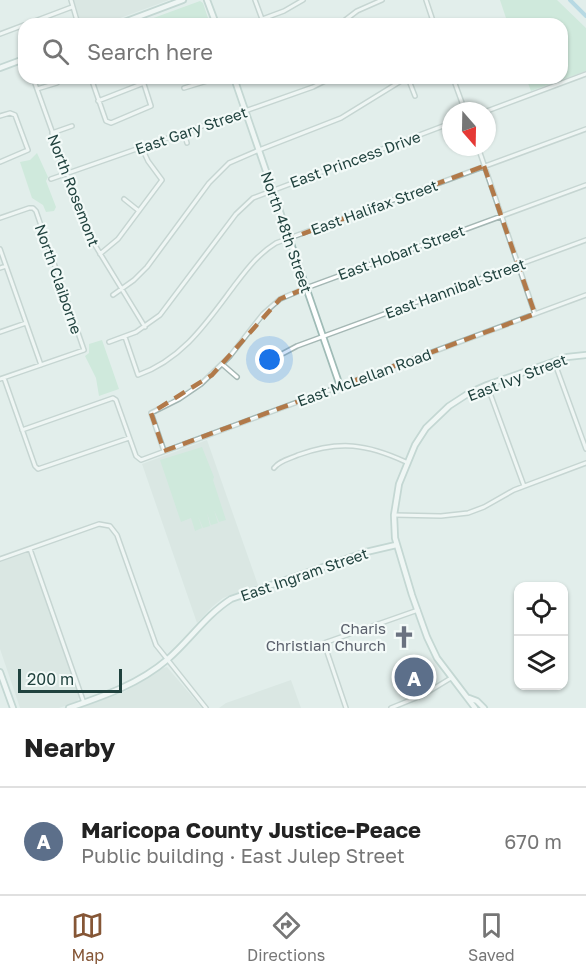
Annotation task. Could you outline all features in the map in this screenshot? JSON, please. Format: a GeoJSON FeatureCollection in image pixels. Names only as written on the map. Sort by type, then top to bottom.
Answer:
{"type":"FeatureCollection","features":[{"type":"Feature","properties":{"kind":"street"},"geometry":{"type":"LineString","coordinates":[[71,0],[76,18]]}},
{"type":"Feature","properties":{"kind":"street"},"geometry":{"type":"LineString","coordinates":[[135,18],[183,0]]}},
{"type":"Feature","properties":{"kind":"street"},"geometry":{"type":"LineString","coordinates":[[207,0],[214,18]]}},
{"type":"Feature","properties":{"kind":"street"},"geometry":{"type":"LineString","coordinates":[[255,0],[262,18]]}},
{"type":"Feature","properties":{"kind":"street"},"geometry":{"type":"LineString","coordinates":[[265,18],[284,11],[303,0]]}},
{"type":"Feature","properties":{"kind":"street"},"geometry":{"type":"LineString","coordinates":[[348,18],[357,11],[382,0]]}},
{"type":"Feature","properties":{"kind":"street"},"geometry":{"type":"LineString","coordinates":[[426,0],[432,18]]}},
{"type":"Feature","properties":{"kind":"street"},"geometry":{"type":"LineString","coordinates":[[42,18],[72,7]]}},
{"type":"Feature","properties":{"kind":"street"},"geometry":{"type":"LineString","coordinates":[[0,34],[18,27]]}},
{"type":"Feature","properties":{"kind":"street"},"geometry":{"type":"LineString","coordinates":[[0,68],[18,61]]}},
{"type":"Feature","properties":{"kind":"street"},"geometry":{"type":"LineString","coordinates":[[568,81],[586,74]]}},
{"type":"Feature","properties":{"kind":"street","name":"North Rosemont"},"geometry":{"type":"LineString","coordinates":[[35,84],[86,229],[145,327]]}},
{"type":"Feature","properties":{"kind":"street"},"geometry":{"type":"LineString","coordinates":[[37,89],[54,84]]}},
{"type":"Feature","properties":{"kind":"street"},"geometry":{"type":"LineString","coordinates":[[93,84],[107,122],[150,108],[151,104],[144,84]]}},
{"type":"Feature","properties":{"kind":"street"},"geometry":{"type":"LineString","coordinates":[[99,100],[141,84]]}},
{"type":"Feature","properties":{"kind":"street"},"geometry":{"type":"LineString","coordinates":[[184,88],[197,84]]}},
{"type":"Feature","properties":{"kind":"street","name":"North 48th Street"},"geometry":{"type":"LineString","coordinates":[[236,84],[340,386]]}},
{"type":"Feature","properties":{"kind":"street","name":"East Gary Street"},"geometry":{"type":"LineString","coordinates":[[51,178],[319,84]]}},
{"type":"Feature","properties":{"kind":"street"},"geometry":{"type":"LineString","coordinates":[[113,295],[147,267],[213,178],[229,163],[341,118],[397,84]]}},
{"type":"Feature","properties":{"kind":"street"},"geometry":{"type":"LineString","coordinates":[[410,84],[415,96]]}},
{"type":"Feature","properties":{"kind":"street"},"geometry":{"type":"LineString","coordinates":[[455,84],[462,102]]}},
{"type":"Feature","properties":{"kind":"street"},"geometry":{"type":"LineString","coordinates":[[496,108],[559,84]]}},
{"type":"Feature","properties":{"kind":"street"},"geometry":{"type":"LineString","coordinates":[[0,116],[13,113],[15,115],[28,150],[0,162]]}},
{"type":"Feature","properties":{"kind":"street"},"geometry":{"type":"LineString","coordinates":[[52,133],[72,126]]}},
{"type":"Feature","properties":{"kind":"street","name":"East Princess Drive"},"geometry":{"type":"LineString","coordinates":[[109,342],[145,327],[165,309],[245,203],[272,189],[442,126]]}},
{"type":"Feature","properties":{"kind":"street","name":"East Halifax Street"},"geometry":{"type":"LineString","coordinates":[[125,337],[138,375],[164,363],[187,345],[260,254],[276,243],[586,129]]}},
{"type":"Feature","properties":{"kind":"street"},"geometry":{"type":"LineString","coordinates":[[184,133],[187,143]]}},
{"type":"Feature","properties":{"kind":"street"},"geometry":{"type":"LineString","coordinates":[[99,254],[113,245],[162,180],[148,161],[142,147]]}},
{"type":"Feature","properties":{"kind":"street"},"geometry":{"type":"LineString","coordinates":[[481,156],[535,314]]}},
{"type":"Feature","properties":{"kind":"street","name":"East Hobart Street"},"geometry":{"type":"LineString","coordinates":[[164,451],[150,413],[189,393],[222,364],[262,314],[280,300],[306,288],[586,185]]}},
{"type":"Feature","properties":{"kind":"street"},"geometry":{"type":"LineString","coordinates":[[124,199],[139,211]]}},
{"type":"Feature","properties":{"kind":"street","name":"North Claiborne"},"geometry":{"type":"LineString","coordinates":[[0,219],[33,208],[84,350],[41,365]]}},
{"type":"Feature","properties":{"kind":"street","name":"East Hannibal Street"},"geometry":{"type":"LineString","coordinates":[[278,361],[287,350],[586,240]]}},
{"type":"Feature","properties":{"kind":"street"},"geometry":{"type":"LineString","coordinates":[[0,249],[41,365],[2,379],[22,430],[38,469],[129,438],[116,400],[113,398],[22,430]]}},
{"type":"Feature","properties":{"kind":"street"},"geometry":{"type":"LineString","coordinates":[[0,267],[6,266]]}},
{"type":"Feature","properties":{"kind":"street","name":"East McLellan Road"},"geometry":{"type":"LineString","coordinates":[[129,438],[136,456],[141,460],[586,295]]}},
{"type":"Feature","properties":{"kind":"street"},"geometry":{"type":"LineString","coordinates":[[0,332],[26,322]]}},
{"type":"Feature","properties":{"kind":"street","name":"East Ivy Street"},"geometry":{"type":"LineString","coordinates":[[406,462],[426,428],[442,412],[469,393],[554,361],[586,355]]}},
{"type":"Feature","properties":{"kind":"street"},"geometry":{"type":"LineString","coordinates":[[554,361],[586,449]]}},
{"type":"Feature","properties":{"kind":"street"},"geometry":{"type":"LineString","coordinates":[[222,364],[237,377]]}},
{"type":"Feature","properties":{"kind":"street"},"geometry":{"type":"LineString","coordinates":[[487,385],[524,486]]}},
{"type":"Feature","properties":{"kind":"street"},"geometry":{"type":"LineString","coordinates":[[274,468],[281,462],[321,448],[335,446],[371,448],[406,462],[399,484],[394,515],[396,545],[432,649],[475,708]]}},
{"type":"Feature","properties":{"kind":"street"},"geometry":{"type":"LineString","coordinates":[[394,515],[441,516],[468,513],[524,486],[586,463]]}},
{"type":"Feature","properties":{"kind":"street"},"geometry":{"type":"LineString","coordinates":[[0,559],[99,524],[110,526],[117,535],[156,645],[166,661],[206,708]]}},
{"type":"Feature","properties":{"kind":"street","name":"East Ingram Street"},"geometry":{"type":"LineString","coordinates":[[69,708],[129,686],[166,661],[213,612],[231,599],[366,552],[396,545]]}},
{"type":"Feature","properties":{"kind":"street"},"geometry":{"type":"LineString","coordinates":[[30,549],[84,703]]}},
{"type":"Feature","properties":{"kind":"street"},"geometry":{"type":"LineString","coordinates":[[346,708],[324,643],[418,610]]}},
{"type":"Feature","properties":{"kind":"street"},"geometry":{"type":"LineString","coordinates":[[0,672],[13,708]]}},
{"type":"Feature","properties":{"kind":"street"},"geometry":{"type":"LineString","coordinates":[[391,708],[423,695],[451,678]]}},
{"type":"Feature","properties":{"kind":"street"},"geometry":{"type":"LineString","coordinates":[[469,698],[477,701],[484,708]]}},
{"type":"Feature","properties":{"kind":"highlighted area"},"geometry":{"type":"Polygon","coordinates":[[[484,166],[535,314],[164,451],[151,413],[212,375],[280,299],[306,288],[289,239],[484,166]]]}},
{"type":"Feature","properties":{"kind":"shaded area"},"geometry":{"type":"Polygon","coordinates":[[[74,0],[169,0],[120,18],[79,18],[74,0]]]}},
{"type":"Feature","properties":{"kind":"shaded area"},"geometry":{"type":"Polygon","coordinates":[[[207,440],[258,585],[223,598],[197,623],[142,464],[207,440]]]}},
{"type":"Feature","properties":{"kind":"shaded area"},"geometry":{"type":"Polygon","coordinates":[[[26,553],[32,559],[79,697],[77,702],[59,708],[20,708],[0,649],[0,562],[26,553]]]}},
{"type":"Feature","properties":{"kind":"shaded area"},"geometry":{"type":"Polygon","coordinates":[[[167,667],[202,708],[80,708],[124,692],[167,667]]]}},
{"type":"Feature","properties":{"kind":"shaded area"},"geometry":{"type":"Polygon","coordinates":[[[291,680],[301,708],[219,708],[226,703],[291,680]]]}},
{"type":"Feature","properties":{"kind":"green space"},"geometry":{"type":"Polygon","coordinates":[[[500,0],[557,0],[586,28],[586,71],[568,78],[568,18],[506,18],[500,0]]]}},
{"type":"Feature","properties":{"kind":"green space"},"geometry":{"type":"Polygon","coordinates":[[[200,1],[203,3],[208,18],[153,18],[200,1]]]}},
{"type":"Feature","properties":{"kind":"green space"},"geometry":{"type":"Polygon","coordinates":[[[528,84],[550,84],[531,91],[528,84]]]}},
{"type":"Feature","properties":{"kind":"green space"},"geometry":{"type":"Polygon","coordinates":[[[37,153],[48,177],[46,181],[56,207],[54,211],[46,212],[43,205],[32,198],[20,162],[30,160],[37,153]]]}},
{"type":"Feature","properties":{"kind":"green space"},"geometry":{"type":"Polygon","coordinates":[[[102,340],[119,389],[99,396],[96,378],[85,356],[89,353],[89,344],[102,340]]]}},
{"type":"Feature","properties":{"kind":"green space"},"geometry":{"type":"Polygon","coordinates":[[[202,447],[214,477],[226,520],[219,522],[214,510],[218,523],[211,525],[207,513],[210,526],[203,528],[198,516],[202,528],[195,531],[191,518],[181,522],[160,460],[202,447]]]}},
{"type":"Feature","properties":{"kind":"waterway"},"geometry":{"type":"LineString","coordinates":[[570,0],[586,16]]}},
{"type":"Feature","properties":{"kind":"place","name":"Charis Christian Church"},"geometry":{"type":"Point","coordinates":[404,637]}},
{"type":"Feature","properties":{"kind":"place","name":"Maricopa County Justice-Peace"},"geometry":{"type":"Point","coordinates":[414,677]}}]}
